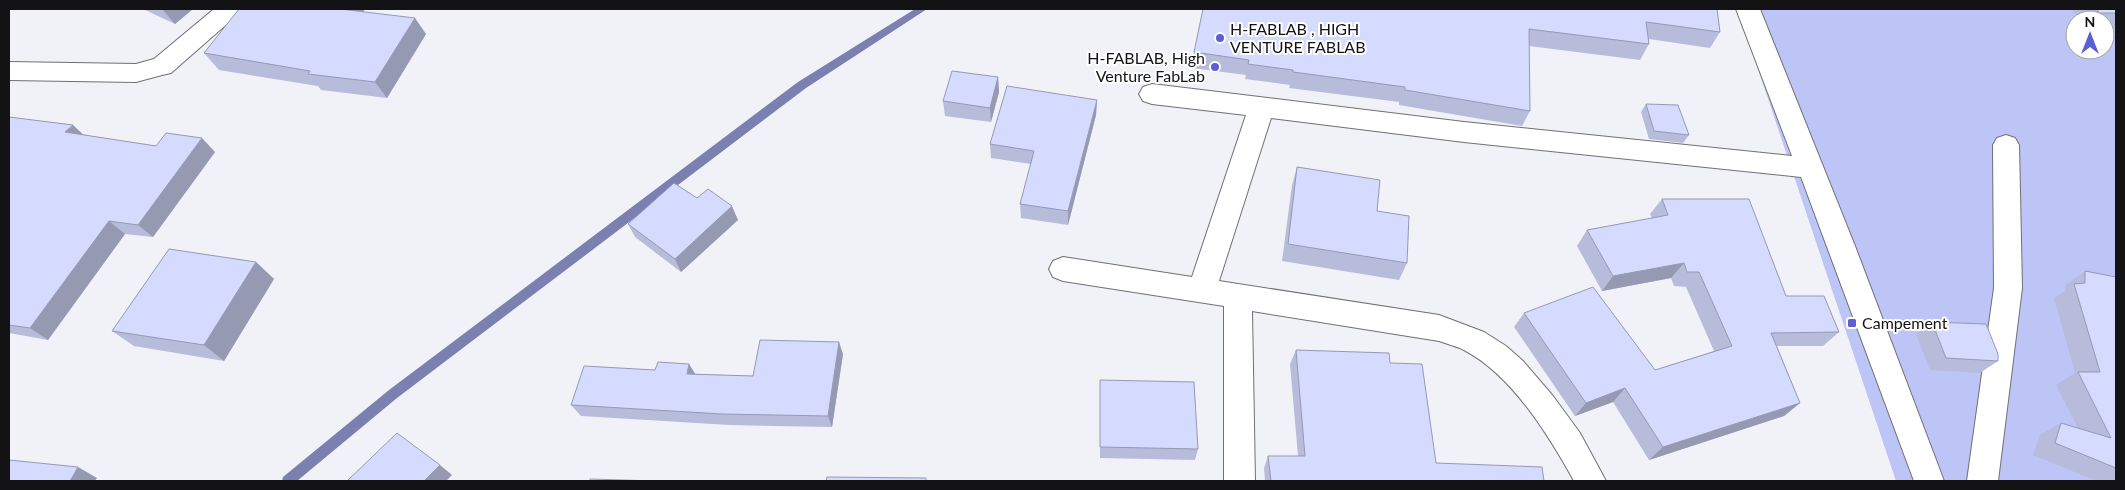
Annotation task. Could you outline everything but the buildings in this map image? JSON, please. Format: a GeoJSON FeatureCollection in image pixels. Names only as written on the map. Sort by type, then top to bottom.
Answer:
{"type":"FeatureCollection","features":[{"type":"Feature","properties":{"kind":"street"},"geometry":{"type":"LineString","coordinates":[[9,71],[136,73],[162,66],[229,9]]}},
{"type":"Feature","properties":{"kind":"street"},"geometry":{"type":"LineString","coordinates":[[1748,9],[1811,168],[1929,481]]}},
{"type":"Feature","properties":{"kind":"street"},"geometry":{"type":"LineString","coordinates":[[1152,94],[1261,109],[1464,132],[1811,168]]}},
{"type":"Feature","properties":{"kind":"street"},"geometry":{"type":"LineString","coordinates":[[1201,292],[1261,109]]}},
{"type":"Feature","properties":{"kind":"street"},"geometry":{"type":"LineString","coordinates":[[1982,481],[2008,288],[2006,146]]}},
{"type":"Feature","properties":{"kind":"street"},"geometry":{"type":"LineString","coordinates":[[1063,269],[1238,298],[1439,328],[1478,343],[1518,375],[1548,415],[1591,481]]}},
{"type":"Feature","properties":{"kind":"street"},"geometry":{"type":"LineString","coordinates":[[1238,298],[1239,481]]}},
{"type":"Feature","properties":{"kind":"shaded area"},"geometry":{"type":"Polygon","coordinates":[[[1738,9],[2116,9],[2116,481],[1896,481],[1738,9]]]}},
{"type":"Feature","properties":{"kind":"waterway"},"geometry":{"type":"LineString","coordinates":[[288,481],[393,394],[802,85],[922,9]]}},
{"type":"Feature","properties":{"kind":"place","name":"H-FABLAB , HIGH VENTURE FABLAB"},"geometry":{"type":"Point","coordinates":[1220,38]}},
{"type":"Feature","properties":{"kind":"place","name":"H-FABLAB, High Venture FabLab"},"geometry":{"type":"Point","coordinates":[1215,67]}},
{"type":"Feature","properties":{"kind":"place","name":"Campement"},"geometry":{"type":"Point","coordinates":[1852,323]}}]}
